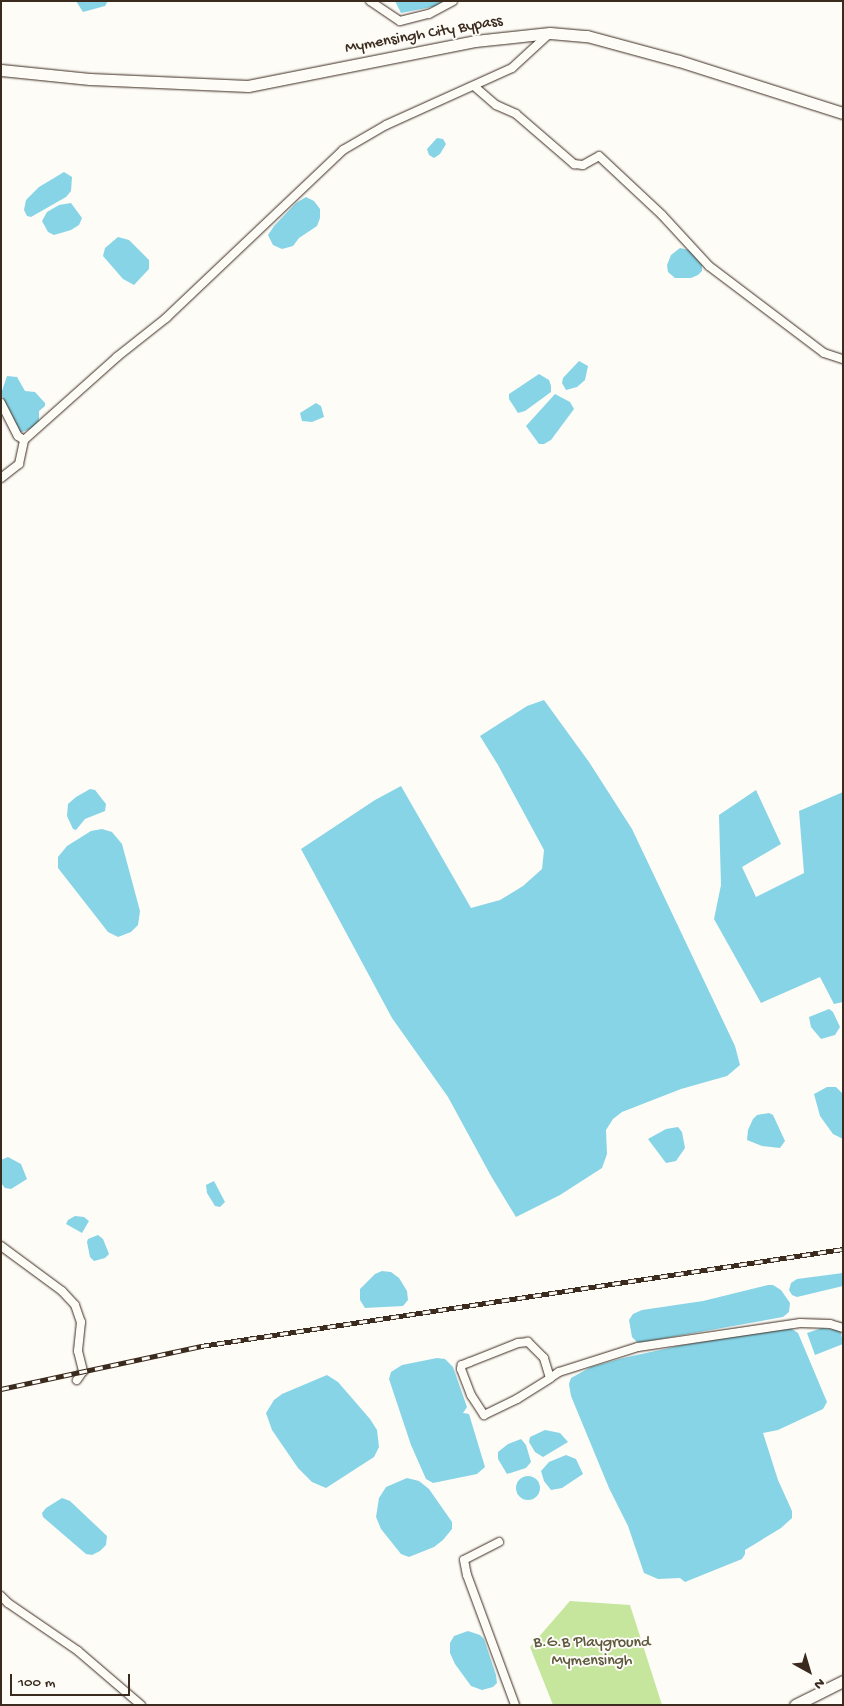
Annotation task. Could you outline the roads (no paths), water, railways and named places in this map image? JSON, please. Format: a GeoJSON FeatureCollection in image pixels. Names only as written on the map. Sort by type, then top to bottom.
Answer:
{"type":"FeatureCollection","features":[{"type":"Feature","properties":{"kind":"highway","name":"Mymensingh City Bypass"},"geometry":{"type":"LineString","coordinates":[[1,70],[90,79],[248,86],[475,41],[550,34],[587,36],[679,61],[843,113]]}},
{"type":"Feature","properties":{"kind":"highway"},"geometry":{"type":"LineString","coordinates":[[795,1705],[843,1682]]}},
{"type":"Feature","properties":{"kind":"street"},"geometry":{"type":"LineString","coordinates":[[370,1],[400,21],[428,14],[453,1]]}},
{"type":"Feature","properties":{"kind":"street"},"geometry":{"type":"LineString","coordinates":[[1,478],[18,464],[24,440],[117,357],[166,318],[343,150],[386,125],[512,68],[550,34]]}},
{"type":"Feature","properties":{"kind":"street"},"geometry":{"type":"LineString","coordinates":[[474,86],[496,105],[516,114],[574,164],[583,165],[599,156],[662,215],[709,266],[824,353],[843,359]]}},
{"type":"Feature","properties":{"kind":"street"},"geometry":{"type":"LineString","coordinates":[[1,403],[18,436],[24,440]]}},
{"type":"Feature","properties":{"kind":"street"},"geometry":{"type":"LineString","coordinates":[[1,1246],[62,1291],[74,1304],[81,1322],[78,1351],[83,1371],[77,1380]]}},
{"type":"Feature","properties":{"kind":"street"},"geometry":{"type":"LineString","coordinates":[[550,1378],[544,1358],[528,1342],[518,1343],[462,1365],[461,1369],[471,1395],[484,1415],[517,1399],[560,1372],[638,1347],[800,1323],[830,1324],[843,1328]]}},
{"type":"Feature","properties":{"kind":"street"},"geometry":{"type":"LineString","coordinates":[[499,1542],[464,1560],[467,1575],[515,1705]]}},
{"type":"Feature","properties":{"kind":"street"},"geometry":{"type":"LineString","coordinates":[[1,1596],[8,1604],[78,1651],[141,1705]]}},
{"type":"Feature","properties":{"kind":"water"},"geometry":{"type":"Polygon","coordinates":[[[76,1],[108,1],[105,6],[83,12],[76,1]]]}},
{"type":"Feature","properties":{"kind":"water"},"geometry":{"type":"Polygon","coordinates":[[[395,1],[444,1],[437,6],[401,13],[395,1]]]}},
{"type":"Feature","properties":{"kind":"water"},"geometry":{"type":"Polygon","coordinates":[[[437,138],[443,139],[446,144],[440,154],[434,158],[429,155],[427,149],[437,138]]]}},
{"type":"Feature","properties":{"kind":"water"},"geometry":{"type":"Polygon","coordinates":[[[64,172],[72,177],[71,191],[66,197],[31,217],[27,216],[24,210],[26,200],[39,187],[64,172]]]}},
{"type":"Feature","properties":{"kind":"water"},"geometry":{"type":"Polygon","coordinates":[[[306,197],[314,201],[320,209],[320,218],[317,226],[299,238],[293,246],[282,249],[273,245],[268,235],[274,226],[296,203],[306,197]]]}},
{"type":"Feature","properties":{"kind":"water"},"geometry":{"type":"Polygon","coordinates":[[[71,203],[82,218],[79,225],[71,230],[54,235],[48,232],[42,221],[47,212],[59,205],[71,203]]]}},
{"type":"Feature","properties":{"kind":"water"},"geometry":{"type":"Polygon","coordinates":[[[118,237],[129,240],[149,260],[149,269],[134,285],[123,279],[103,256],[105,248],[118,237]]]}},
{"type":"Feature","properties":{"kind":"water"},"geometry":{"type":"Polygon","coordinates":[[[680,248],[689,250],[702,265],[702,271],[698,275],[691,278],[675,278],[668,272],[667,265],[671,255],[680,248]]]}},
{"type":"Feature","properties":{"kind":"water"},"geometry":{"type":"Polygon","coordinates":[[[579,361],[588,366],[585,380],[577,387],[566,390],[562,383],[563,378],[579,361]]]}},
{"type":"Feature","properties":{"kind":"water"},"geometry":{"type":"Polygon","coordinates":[[[539,374],[549,380],[551,392],[525,411],[518,413],[509,399],[509,394],[539,374]]]}},
{"type":"Feature","properties":{"kind":"water"},"geometry":{"type":"Polygon","coordinates":[[[7,376],[17,377],[25,391],[35,392],[45,403],[45,406],[39,411],[39,421],[33,428],[20,432],[1,394],[7,376]]]}},
{"type":"Feature","properties":{"kind":"water"},"geometry":{"type":"Polygon","coordinates":[[[555,394],[570,402],[574,409],[551,440],[544,444],[539,444],[526,426],[555,394]]]}},
{"type":"Feature","properties":{"kind":"water"},"geometry":{"type":"Polygon","coordinates":[[[316,403],[321,406],[324,417],[312,422],[302,421],[300,413],[316,403]]]}},
{"type":"Feature","properties":{"kind":"water"},"geometry":{"type":"Polygon","coordinates":[[[544,700],[589,762],[632,829],[735,1046],[740,1065],[727,1076],[681,1089],[622,1112],[613,1119],[606,1130],[607,1154],[602,1168],[560,1195],[516,1217],[491,1176],[448,1097],[392,1018],[301,849],[375,800],[401,786],[471,908],[500,900],[523,886],[542,869],[544,850],[480,736],[527,706],[544,700]]]}},
{"type":"Feature","properties":{"kind":"water"},"geometry":{"type":"Polygon","coordinates":[[[90,789],[95,790],[106,804],[105,811],[85,819],[76,830],[73,829],[67,816],[68,804],[90,789]]]}},
{"type":"Feature","properties":{"kind":"water"},"geometry":{"type":"Polygon","coordinates":[[[756,790],[781,844],[742,867],[756,897],[804,873],[799,811],[843,792],[843,1002],[834,1004],[820,977],[761,1003],[714,919],[721,885],[719,815],[756,790]]]}},
{"type":"Feature","properties":{"kind":"water"},"geometry":{"type":"Polygon","coordinates":[[[102,829],[112,832],[122,844],[140,911],[138,925],[131,932],[118,937],[108,932],[58,868],[58,857],[67,846],[91,831],[102,829]]]}},
{"type":"Feature","properties":{"kind":"water"},"geometry":{"type":"Polygon","coordinates":[[[829,1009],[833,1012],[840,1027],[835,1035],[821,1039],[811,1027],[809,1017],[829,1009]]]}},
{"type":"Feature","properties":{"kind":"water"},"geometry":{"type":"Polygon","coordinates":[[[827,1087],[836,1087],[843,1094],[843,1139],[833,1134],[820,1116],[814,1094],[827,1087]]]}},
{"type":"Feature","properties":{"kind":"water"},"geometry":{"type":"Polygon","coordinates":[[[769,1113],[773,1115],[785,1141],[780,1148],[762,1146],[747,1140],[748,1130],[753,1119],[757,1115],[769,1113]]]}},
{"type":"Feature","properties":{"kind":"water"},"geometry":{"type":"Polygon","coordinates":[[[678,1127],[682,1132],[685,1148],[676,1161],[666,1163],[648,1139],[666,1129],[678,1127]]]}},
{"type":"Feature","properties":{"kind":"water"},"geometry":{"type":"Polygon","coordinates":[[[8,1157],[21,1164],[27,1179],[11,1189],[5,1188],[1,1183],[1,1160],[8,1157]]]}},
{"type":"Feature","properties":{"kind":"water"},"geometry":{"type":"Polygon","coordinates":[[[214,1181],[225,1202],[220,1207],[215,1206],[207,1193],[206,1185],[214,1181]]]}},
{"type":"Feature","properties":{"kind":"water"},"geometry":{"type":"Polygon","coordinates":[[[75,1216],[84,1217],[89,1221],[82,1233],[66,1224],[68,1220],[75,1216]]]}},
{"type":"Feature","properties":{"kind":"water"},"geometry":{"type":"Polygon","coordinates":[[[98,1235],[103,1239],[109,1254],[105,1258],[94,1261],[90,1257],[87,1242],[88,1239],[98,1235]]]}},
{"type":"Feature","properties":{"kind":"water"},"geometry":{"type":"Polygon","coordinates":[[[382,1271],[391,1272],[399,1278],[407,1291],[408,1300],[403,1306],[365,1308],[360,1300],[360,1289],[375,1274],[382,1271]]]}},
{"type":"Feature","properties":{"kind":"water"},"geometry":{"type":"Polygon","coordinates":[[[843,1273],[843,1286],[797,1297],[792,1295],[789,1290],[791,1283],[797,1279],[843,1273]]]}},
{"type":"Feature","properties":{"kind":"water"},"geometry":{"type":"Polygon","coordinates":[[[773,1285],[781,1290],[790,1303],[789,1312],[783,1317],[638,1343],[632,1337],[629,1320],[633,1314],[642,1310],[703,1301],[773,1285]]]}},
{"type":"Feature","properties":{"kind":"water"},"geometry":{"type":"Polygon","coordinates":[[[789,1327],[798,1333],[827,1402],[823,1409],[778,1430],[763,1433],[778,1480],[792,1511],[792,1518],[781,1528],[745,1550],[742,1559],[685,1582],[680,1578],[658,1579],[644,1573],[628,1526],[609,1488],[571,1396],[569,1384],[571,1378],[591,1367],[623,1358],[683,1345],[789,1327]]]}},
{"type":"Feature","properties":{"kind":"water"},"geometry":{"type":"Polygon","coordinates":[[[822,1328],[837,1330],[841,1333],[843,1344],[815,1355],[807,1333],[822,1328]]]}},
{"type":"Feature","properties":{"kind":"water"},"geometry":{"type":"Polygon","coordinates":[[[437,1358],[445,1359],[453,1367],[467,1407],[463,1413],[469,1414],[485,1467],[477,1474],[433,1483],[426,1479],[411,1445],[389,1379],[391,1372],[402,1365],[437,1358]]]}},
{"type":"Feature","properties":{"kind":"water"},"geometry":{"type":"Polygon","coordinates":[[[327,1375],[338,1382],[370,1419],[377,1430],[379,1447],[374,1457],[326,1488],[312,1482],[298,1468],[272,1430],[266,1413],[274,1400],[282,1394],[327,1375]]]}},
{"type":"Feature","properties":{"kind":"water"},"geometry":{"type":"Polygon","coordinates":[[[545,1430],[560,1433],[568,1442],[543,1457],[535,1452],[529,1442],[530,1437],[545,1430]]]}},
{"type":"Feature","properties":{"kind":"water"},"geometry":{"type":"Polygon","coordinates":[[[521,1439],[526,1445],[531,1462],[526,1468],[507,1474],[498,1459],[498,1452],[508,1444],[521,1439]]]}},
{"type":"Feature","properties":{"kind":"water"},"geometry":{"type":"Polygon","coordinates":[[[566,1455],[576,1459],[583,1474],[562,1488],[551,1490],[544,1481],[541,1471],[549,1462],[566,1455]]]}},
{"type":"Feature","properties":{"kind":"water"},"geometry":{"type":"Polygon","coordinates":[[[528,1476],[533,1477],[539,1483],[539,1493],[533,1499],[528,1500],[523,1499],[517,1493],[516,1488],[517,1483],[523,1477],[528,1476]]]}},
{"type":"Feature","properties":{"kind":"water"},"geometry":{"type":"Polygon","coordinates":[[[407,1478],[419,1481],[429,1489],[452,1522],[452,1529],[443,1540],[434,1547],[409,1557],[401,1554],[381,1529],[376,1517],[379,1498],[386,1487],[407,1478]]]}},
{"type":"Feature","properties":{"kind":"water"},"geometry":{"type":"Polygon","coordinates":[[[62,1498],[70,1501],[107,1536],[106,1545],[100,1551],[92,1555],[86,1554],[43,1517],[42,1513],[46,1508],[62,1498]]]}},
{"type":"Feature","properties":{"kind":"water"},"geometry":{"type":"Polygon","coordinates":[[[468,1631],[480,1635],[484,1639],[496,1675],[497,1683],[493,1687],[482,1690],[471,1686],[455,1664],[450,1653],[450,1643],[454,1636],[468,1631]]]}},
{"type":"Feature","properties":{"kind":"railway"},"geometry":{"type":"LineString","coordinates":[[1,1389],[201,1346],[843,1249]]}},
{"type":"Feature","properties":{"kind":"park label","name":"B.G.B Playground Mymensingh"},"geometry":{"type":"Point","coordinates":[592,1653]}}]}
